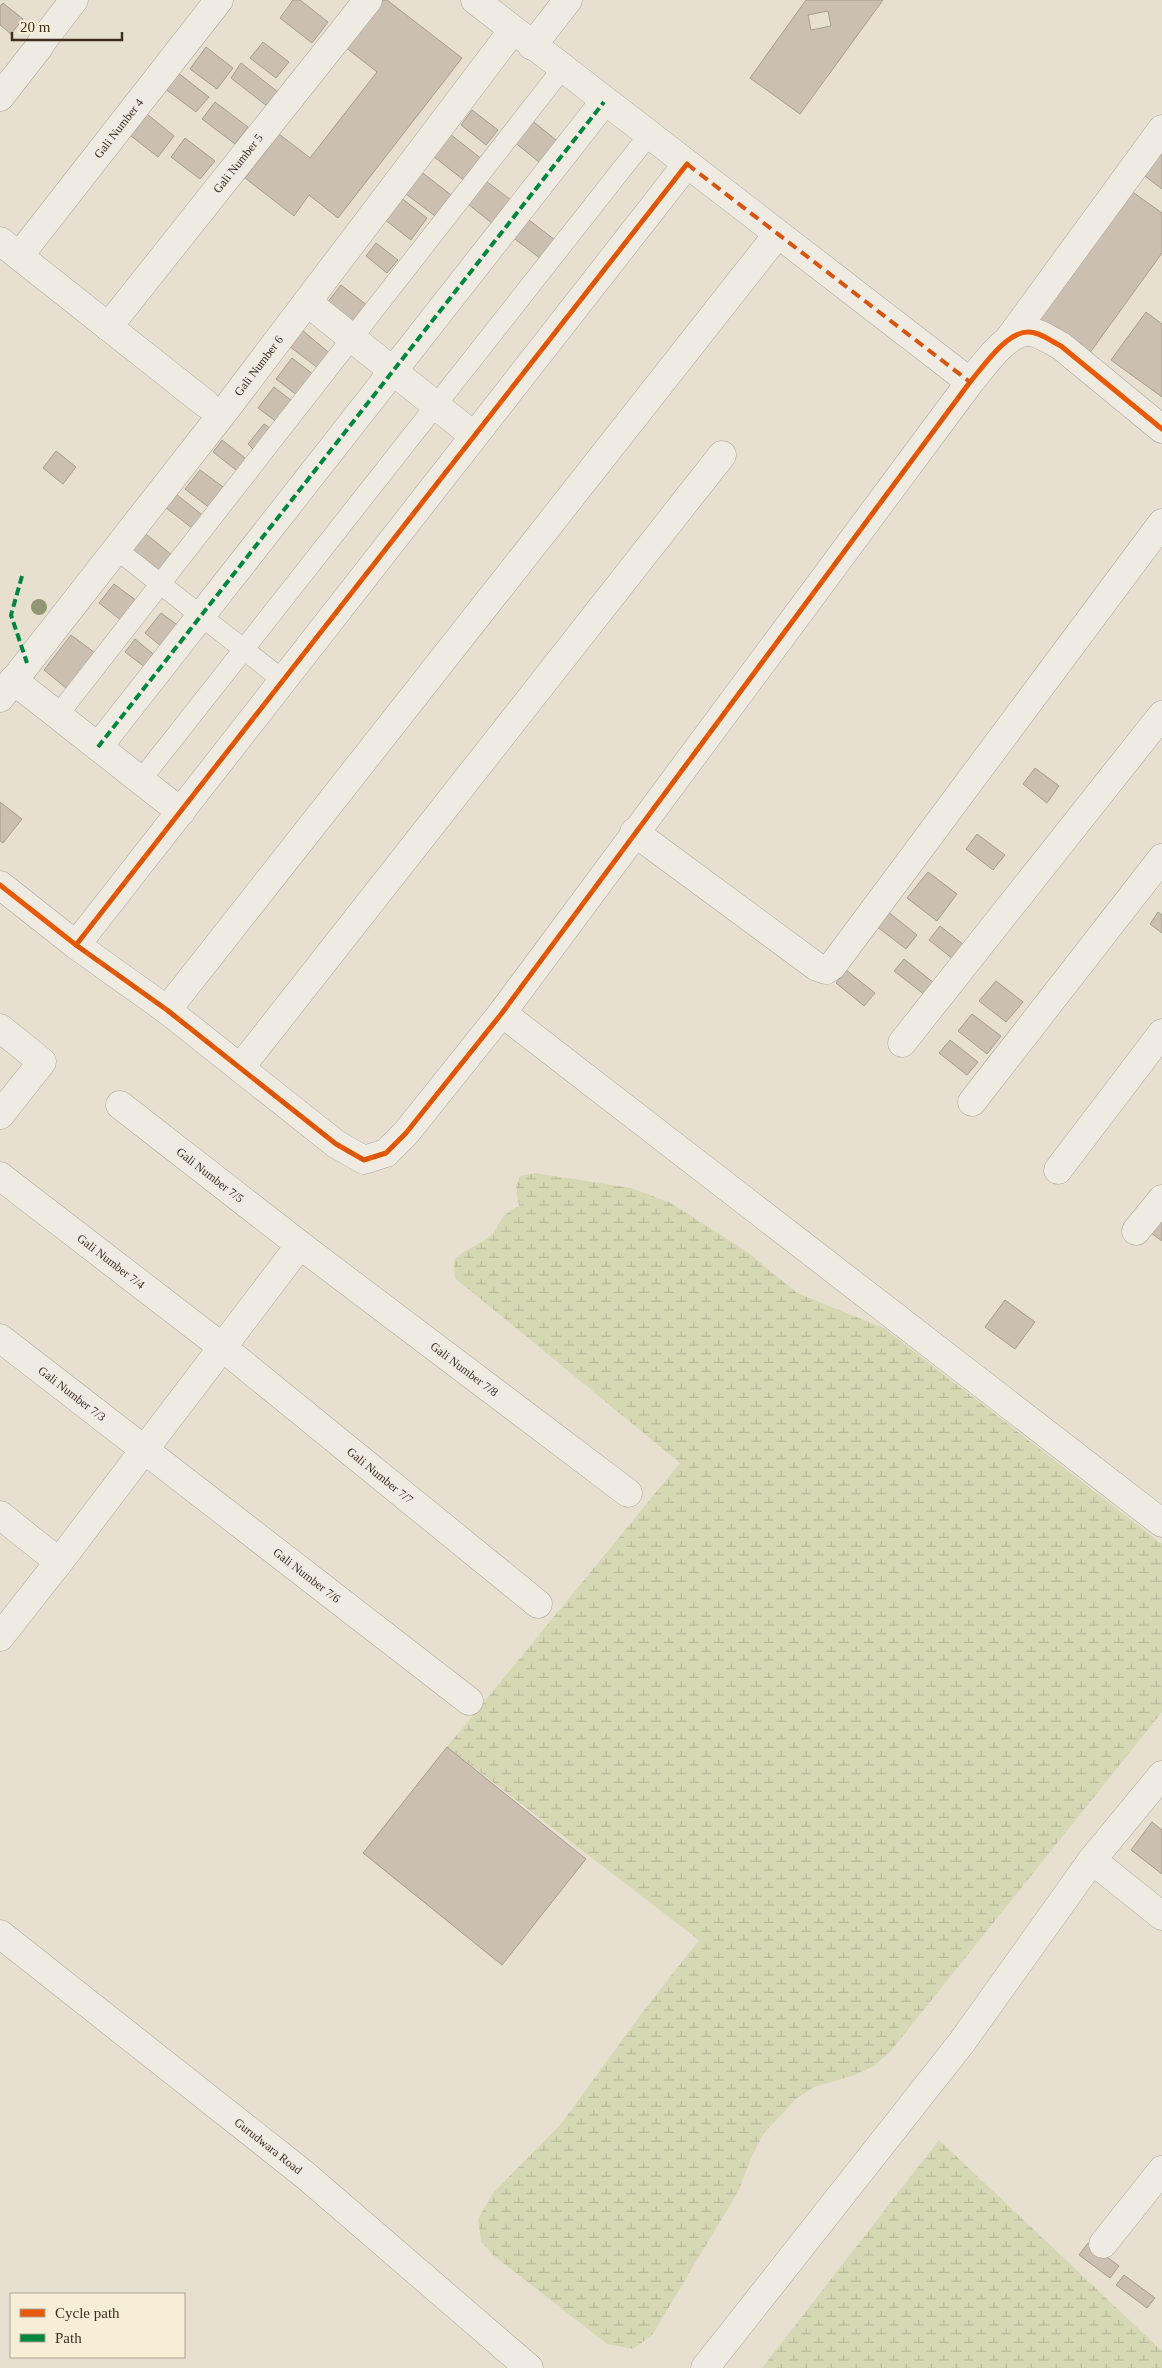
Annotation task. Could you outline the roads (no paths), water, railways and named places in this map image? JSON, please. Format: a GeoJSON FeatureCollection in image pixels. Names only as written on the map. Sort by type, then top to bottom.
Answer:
{"type":"FeatureCollection","features":[{"type":"Feature","properties":{"kind":"street"},"geometry":{"type":"LineString","coordinates":[[0,97],[74,0]]}},
{"type":"Feature","properties":{"kind":"street","name":"Gali Number 4"},"geometry":{"type":"LineString","coordinates":[[10,249],[219,0]]}},
{"type":"Feature","properties":{"kind":"street","name":"Gali Number 5"},"geometry":{"type":"LineString","coordinates":[[108,326],[368,0]]}},
{"type":"Feature","properties":{"kind":"street"},"geometry":{"type":"LineString","coordinates":[[475,0],[648,136],[970,382]]}},
{"type":"Feature","properties":{"kind":"street","name":"Gali Number 6"},"geometry":{"type":"LineString","coordinates":[[7,689],[307,302],[522,38],[568,0]]}},
{"type":"Feature","properties":{"kind":"street"},"geometry":{"type":"LineString","coordinates":[[98,747],[604,102]]}},
{"type":"Feature","properties":{"kind":"street"},"geometry":{"type":"LineString","coordinates":[[0,885],[76,946],[166,1010],[336,1144],[364,1160],[386,1153],[406,1133],[502,1013],[634,832],[970,382],[1008,340],[1162,129]]}},
{"type":"Feature","properties":{"kind":"street"},"geometry":{"type":"LineString","coordinates":[[76,946],[687,164]]}},
{"type":"Feature","properties":{"kind":"street"},"geometry":{"type":"LineString","coordinates":[[166,1010],[777,235]]}},
{"type":"Feature","properties":{"kind":"street"},"geometry":{"type":"LineString","coordinates":[[10,249],[206,404]]}},
{"type":"Feature","properties":{"kind":"street"},"geometry":{"type":"LineString","coordinates":[[307,302],[474,436]]}},
{"type":"Feature","properties":{"kind":"street"},"geometry":{"type":"LineString","coordinates":[[1008,340],[1028,332],[1044,336],[1060,346],[1162,430]]}},
{"type":"Feature","properties":{"kind":"street"},"geometry":{"type":"LineString","coordinates":[[240,1068],[722,455]]}},
{"type":"Feature","properties":{"kind":"street"},"geometry":{"type":"LineString","coordinates":[[634,832],[817,967],[826,970],[833,964],[1162,523]]}},
{"type":"Feature","properties":{"kind":"street"},"geometry":{"type":"LineString","coordinates":[[7,689],[58,715],[181,812]]}},
{"type":"Feature","properties":{"kind":"street"},"geometry":{"type":"LineString","coordinates":[[902,1043],[1162,715]]}},
{"type":"Feature","properties":{"kind":"street"},"geometry":{"type":"LineString","coordinates":[[972,1102],[1162,858]]}},
{"type":"Feature","properties":{"kind":"street"},"geometry":{"type":"LineString","coordinates":[[502,1013],[1162,1523]]}},
{"type":"Feature","properties":{"kind":"street"},"geometry":{"type":"LineString","coordinates":[[0,1028],[42,1062],[0,1115]]}},
{"type":"Feature","properties":{"kind":"street"},"geometry":{"type":"LineString","coordinates":[[1058,1170],[1162,1033]]}},
{"type":"Feature","properties":{"kind":"street","name":"Gali Number 7/5"},"geometry":{"type":"LineString","coordinates":[[120,1105],[300,1245]]}},
{"type":"Feature","properties":{"kind":"street","name":"Gali Number 7/4"},"geometry":{"type":"LineString","coordinates":[[0,1176],[222,1347]]}},
{"type":"Feature","properties":{"kind":"street"},"geometry":{"type":"LineString","coordinates":[[1136,1232],[1162,1199]]}},
{"type":"Feature","properties":{"kind":"street"},"geometry":{"type":"LineString","coordinates":[[0,1637],[300,1245]]}},
{"type":"Feature","properties":{"kind":"street","name":"Gali Number 7/8"},"geometry":{"type":"LineString","coordinates":[[300,1245],[628,1493]]}},
{"type":"Feature","properties":{"kind":"street","name":"Gali Number 7/3"},"geometry":{"type":"LineString","coordinates":[[0,1338],[144,1450]]}},
{"type":"Feature","properties":{"kind":"street","name":"Gali Number 7/7"},"geometry":{"type":"LineString","coordinates":[[222,1347],[538,1604]]}},
{"type":"Feature","properties":{"kind":"street","name":"Gali Number 7/6"},"geometry":{"type":"LineString","coordinates":[[144,1450],[469,1701]]}},
{"type":"Feature","properties":{"kind":"street"},"geometry":{"type":"LineString","coordinates":[[0,1515],[59,1562]]}},
{"type":"Feature","properties":{"kind":"street"},"geometry":{"type":"LineString","coordinates":[[705,2368],[962,2042],[1092,1860],[1162,1775]]}},
{"type":"Feature","properties":{"kind":"street"},"geometry":{"type":"LineString","coordinates":[[1092,1860],[1162,1916]]}},
{"type":"Feature","properties":{"kind":"street","name":"Gurudwara Road"},"geometry":{"type":"LineString","coordinates":[[0,1934],[305,2175],[529,2368]]}},
{"type":"Feature","properties":{"kind":"street"},"geometry":{"type":"LineString","coordinates":[[1103,2244],[1162,2170]]}},
{"type":"Feature","properties":{"kind":"lane"},"geometry":{"type":"LineString","coordinates":[[58,715],[159,583],[562,69]]}},
{"type":"Feature","properties":{"kind":"lane"},"geometry":{"type":"LineString","coordinates":[[140,781],[648,136]]}},
{"type":"Feature","properties":{"kind":"lane"},"geometry":{"type":"LineString","coordinates":[[116,549],[284,681]]}}]}
